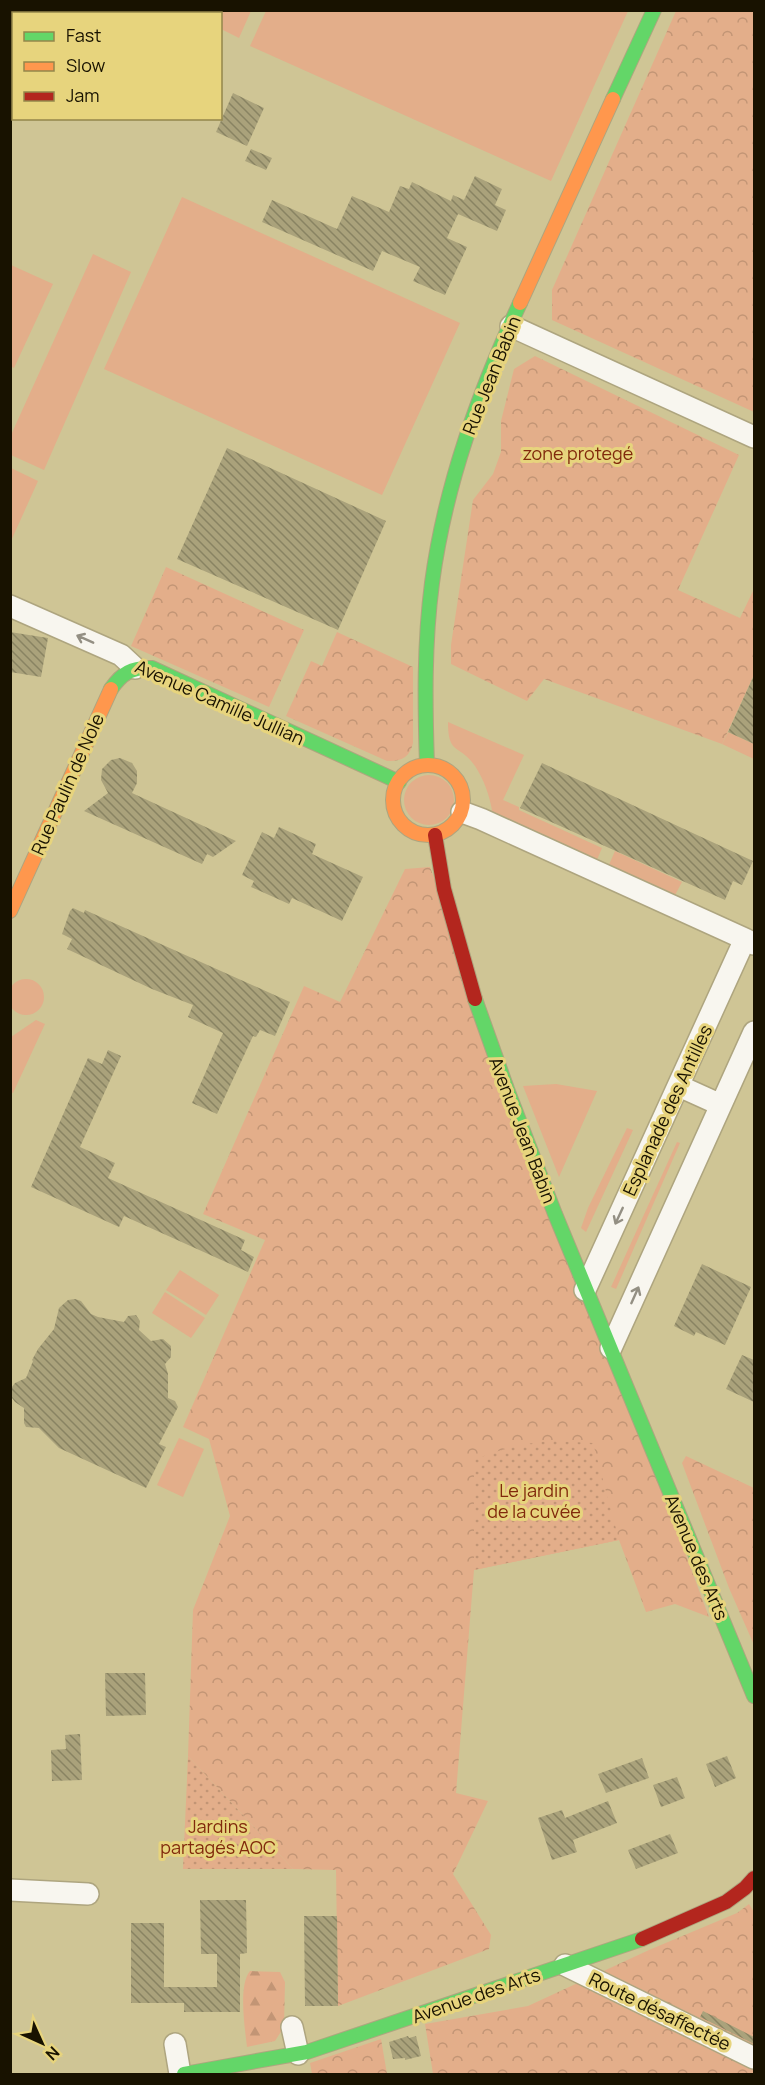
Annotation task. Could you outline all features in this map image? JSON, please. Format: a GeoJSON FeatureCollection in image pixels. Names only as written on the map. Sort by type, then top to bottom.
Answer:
{"type":"FeatureCollection","features":[{"type":"Feature","properties":{"kind":"street","name":"Rue Jean Babin"},"geometry":{"type":"LineString","coordinates":[[427,765],[424,696],[432,585],[451,487],[473,412],[654,10]]}},
{"type":"Feature","properties":{"kind":"street"},"geometry":{"type":"LineString","coordinates":[[511,326],[754,437]]}},
{"type":"Feature","properties":{"kind":"street","name":"Avenue Camille Jullian"},"geometry":{"type":"LineString","coordinates":[[10,606],[121,655],[135,668],[152,669],[399,782]]}},
{"type":"Feature","properties":{"kind":"street","name":"Rue Paulin de Nole"},"geometry":{"type":"LineString","coordinates":[[10,911],[106,697],[125,672],[135,668]]}},
{"type":"Feature","properties":{"kind":"street"},"geometry":{"type":"LineString","coordinates":[[427,765],[438,766],[457,779],[464,801],[462,812],[456,823],[447,831],[435,835],[415,833],[406,828],[399,820],[393,801],[399,782],[406,773],[427,765]]}},
{"type":"Feature","properties":{"kind":"street"},"geometry":{"type":"LineString","coordinates":[[462,812],[750,941]]}},
{"type":"Feature","properties":{"kind":"street","name":"Avenue Jean Babin"},"geometry":{"type":"LineString","coordinates":[[435,835],[437,863],[463,967],[502,1078],[585,1290],[639,1417]]}},
{"type":"Feature","properties":{"kind":"street","name":"Esplanade des Antilles"},"geometry":{"type":"LineString","coordinates":[[585,1290],[679,1086],[750,941]]}},
{"type":"Feature","properties":{"kind":"street"},"geometry":{"type":"LineString","coordinates":[[611,1348],[754,1032]]}},
{"type":"Feature","properties":{"kind":"street"},"geometry":{"type":"LineString","coordinates":[[679,1086],[721,1105]]}},
{"type":"Feature","properties":{"kind":"street","name":"Avenue des Arts"},"geometry":{"type":"LineString","coordinates":[[639,1417],[754,1696]]}},
{"type":"Feature","properties":{"kind":"street","name":"Avenue des Arts"},"geometry":{"type":"LineString","coordinates":[[182,2074],[298,2054],[647,1937],[726,1902],[754,1878]]}},
{"type":"Feature","properties":{"kind":"street"},"geometry":{"type":"LineString","coordinates":[[10,1890],[63,1901],[88,1894]]}},
{"type":"Feature","properties":{"kind":"street","name":"Route désaffectée"},"geometry":{"type":"LineString","coordinates":[[565,1965],[754,2058]]}},
{"type":"Feature","properties":{"kind":"street"},"geometry":{"type":"LineString","coordinates":[[292,2027],[298,2054]]}},
{"type":"Feature","properties":{"kind":"street"},"geometry":{"type":"LineString","coordinates":[[175,2044],[182,2074]]}},
{"type":"Feature","properties":{"kind":"green space"},"geometry":{"type":"Polygon","coordinates":[[[203,10],[251,11],[239,38],[222,30],[222,12],[202,12],[203,10]]]}},
{"type":"Feature","properties":{"kind":"green space"},"geometry":{"type":"Polygon","coordinates":[[[266,10],[628,11],[551,181],[250,46],[266,10]]]}},
{"type":"Feature","properties":{"kind":"green space"},"geometry":{"type":"Polygon","coordinates":[[[676,11],[754,11],[754,412],[552,320],[552,290],[676,11]]]}},
{"type":"Feature","properties":{"kind":"green space"},"geometry":{"type":"Polygon","coordinates":[[[182,197],[460,323],[382,495],[104,369],[182,197]]]}},
{"type":"Feature","properties":{"kind":"green space"},"geometry":{"type":"Polygon","coordinates":[[[93,254],[131,272],[44,470],[11,455],[11,435],[93,254]]]}},
{"type":"Feature","properties":{"kind":"green space"},"geometry":{"type":"Polygon","coordinates":[[[11,265],[53,284],[14,368],[10,366],[11,265]]]}},
{"type":"Feature","properties":{"kind":"green space","name":"zone protegé"},"geometry":{"type":"Polygon","coordinates":[[[535,356],[739,455],[678,590],[740,618],[754,589],[754,675],[722,744],[544,679],[527,701],[451,664],[451,645],[473,500],[493,474],[501,452],[501,421],[514,369],[535,356]]]}},
{"type":"Feature","properties":{"kind":"green space"},"geometry":{"type":"Polygon","coordinates":[[[11,468],[38,481],[11,541],[11,468]]]}},
{"type":"Feature","properties":{"kind":"green space"},"geometry":{"type":"Polygon","coordinates":[[[166,567],[304,630],[269,707],[131,646],[166,567]]]}},
{"type":"Feature","properties":{"kind":"green space"},"geometry":{"type":"Polygon","coordinates":[[[337,632],[413,667],[413,743],[410,752],[404,758],[387,761],[286,716],[311,661],[322,666],[337,632]]]}},
{"type":"Feature","properties":{"kind":"green space"},"geometry":{"type":"Polygon","coordinates":[[[448,722],[524,755],[503,800],[519,807],[519,810],[602,848],[596,862],[490,813],[491,804],[484,782],[469,759],[452,745],[448,722]]]}},
{"type":"Feature","properties":{"kind":"green space"},"geometry":{"type":"Polygon","coordinates":[[[728,732],[754,744],[754,759],[722,744],[728,732]]]}},
{"type":"Feature","properties":{"kind":"green space"},"geometry":{"type":"Polygon","coordinates":[[[429,775],[438,777],[449,786],[454,800],[452,809],[443,820],[429,825],[420,823],[409,814],[404,800],[406,791],[415,780],[429,775]]]}},
{"type":"Feature","properties":{"kind":"green space"},"geometry":{"type":"Polygon","coordinates":[[[615,851],[682,882],[674,897],[608,867],[615,851]]]}},
{"type":"Feature","properties":{"kind":"green space"},"geometry":{"type":"Polygon","coordinates":[[[430,867],[709,1617],[675,1604],[646,1612],[619,1540],[474,1570],[456,1793],[488,1801],[453,1874],[491,1935],[489,1949],[338,2006],[336,1870],[293,1869],[188,1756],[193,1610],[230,1516],[209,1439],[183,1427],[265,1240],[203,1214],[304,986],[340,1002],[405,869],[430,867]]]}},
{"type":"Feature","properties":{"kind":"green space"},"geometry":{"type":"Polygon","coordinates":[[[26,979],[39,984],[44,997],[39,1010],[26,1015],[13,1010],[8,997],[13,984],[26,979]]]}},
{"type":"Feature","properties":{"kind":"green space"},"geometry":{"type":"Polygon","coordinates":[[[36,1020],[45,1024],[13,1093],[10,1092],[11,1037],[36,1020]]]}},
{"type":"Feature","properties":{"kind":"green space"},"geometry":{"type":"Polygon","coordinates":[[[556,1084],[597,1091],[559,1177],[523,1086],[556,1084]]]}},
{"type":"Feature","properties":{"kind":"green space"},"geometry":{"type":"Polygon","coordinates":[[[627,1128],[633,1130],[586,1232],[581,1228],[588,1208],[627,1128]]]}},
{"type":"Feature","properties":{"kind":"green space"},"geometry":{"type":"Polygon","coordinates":[[[677,1142],[680,1143],[616,1289],[611,1287],[677,1142]]]}},
{"type":"Feature","properties":{"kind":"green space"},"geometry":{"type":"Polygon","coordinates":[[[180,1270],[219,1295],[206,1315],[166,1290],[180,1270]]]}},
{"type":"Feature","properties":{"kind":"green space"},"geometry":{"type":"Polygon","coordinates":[[[165,1292],[205,1318],[191,1338],[152,1313],[165,1292]]]}},
{"type":"Feature","properties":{"kind":"green space"},"geometry":{"type":"Polygon","coordinates":[[[179,1438],[204,1449],[183,1497],[157,1485],[179,1438]]]}},
{"type":"Feature","properties":{"kind":"green space","name":"Le jardin de la cuvée"},"geometry":{"type":"Polygon","coordinates":[[[553,1441],[593,1443],[619,1540],[474,1570],[474,1460],[512,1447],[553,1441]]]}},
{"type":"Feature","properties":{"kind":"green space"},"geometry":{"type":"Polygon","coordinates":[[[686,1456],[754,1488],[754,1645],[729,1588],[682,1463],[686,1456]]]}},
{"type":"Feature","properties":{"kind":"green space","name":"Jardins partagés AOC"},"geometry":{"type":"Polygon","coordinates":[[[188,1756],[293,1869],[183,1869],[188,1756]]]}},
{"type":"Feature","properties":{"kind":"green space"},"geometry":{"type":"Polygon","coordinates":[[[749,1904],[754,1912],[754,2074],[433,2074],[425,2024],[528,2006],[649,1950],[737,1913],[749,1904]]]}},
{"type":"Feature","properties":{"kind":"green space"},"geometry":{"type":"Polygon","coordinates":[[[250,1971],[280,1972],[285,1982],[284,2027],[275,2041],[247,2047],[243,1996],[246,1978],[250,1971]]]}},
{"type":"Feature","properties":{"kind":"green space"},"geometry":{"type":"Polygon","coordinates":[[[381,2039],[387,2074],[312,2074],[310,2063],[381,2039]]]}},
{"type":"Feature","properties":{"kind":"building"},"geometry":{"type":"Polygon","coordinates":[[[233,93],[264,108],[247,146],[216,132],[233,93]]]}},
{"type":"Feature","properties":{"kind":"building"},"geometry":{"type":"Polygon","coordinates":[[[251,149],[272,158],[266,170],[245,161],[251,149]]]}},
{"type":"Feature","properties":{"kind":"building"},"geometry":{"type":"Polygon","coordinates":[[[475,176],[502,189],[495,205],[506,210],[497,231],[458,214],[447,238],[467,247],[445,295],[413,281],[420,267],[382,251],[373,271],[262,222],[272,200],[337,229],[352,196],[389,212],[400,186],[409,189],[412,182],[451,201],[453,195],[464,200],[475,176]]]}},
{"type":"Feature","properties":{"kind":"building"},"geometry":{"type":"Polygon","coordinates":[[[227,448],[386,521],[338,630],[177,559],[227,448]]]}},
{"type":"Feature","properties":{"kind":"building"},"geometry":{"type":"Polygon","coordinates":[[[10,632],[48,638],[41,677],[10,672],[10,632]]]}},
{"type":"Feature","properties":{"kind":"building"},"geometry":{"type":"Polygon","coordinates":[[[754,675],[754,744],[728,732],[754,675]]]}},
{"type":"Feature","properties":{"kind":"building"},"geometry":{"type":"Polygon","coordinates":[[[120,758],[132,763],[137,771],[137,783],[132,793],[236,841],[213,857],[207,854],[202,864],[84,811],[108,793],[101,780],[102,769],[111,760],[120,758]]]}},
{"type":"Feature","properties":{"kind":"building"},"geometry":{"type":"Polygon","coordinates":[[[542,763],[753,861],[742,885],[733,881],[725,900],[520,808],[542,763]]]}},
{"type":"Feature","properties":{"kind":"building"},"geometry":{"type":"Polygon","coordinates":[[[279,827],[316,844],[312,854],[363,877],[342,921],[292,898],[289,904],[251,887],[254,881],[242,875],[262,832],[274,838],[279,827]]]}},
{"type":"Feature","properties":{"kind":"building"},"geometry":{"type":"Polygon","coordinates":[[[73,908],[84,913],[85,910],[290,1002],[275,1036],[260,1030],[256,1037],[253,1036],[217,1114],[192,1103],[223,1033],[188,1017],[193,1005],[152,989],[67,949],[72,939],[62,934],[73,908]]]}},
{"type":"Feature","properties":{"kind":"building"},"geometry":{"type":"Polygon","coordinates":[[[108,1050],[121,1056],[80,1147],[115,1163],[108,1178],[245,1240],[241,1250],[254,1257],[248,1272],[124,1216],[119,1227],[31,1187],[88,1058],[102,1064],[108,1050]]]}},
{"type":"Feature","properties":{"kind":"building"},"geometry":{"type":"Polygon","coordinates":[[[702,1264],[751,1287],[725,1345],[696,1332],[694,1336],[674,1326],[702,1264]]]}},
{"type":"Feature","properties":{"kind":"building"},"geometry":{"type":"Polygon","coordinates":[[[68,1300],[81,1301],[91,1314],[98,1317],[124,1322],[128,1316],[136,1315],[140,1321],[139,1330],[151,1341],[163,1339],[171,1346],[171,1357],[165,1364],[168,1374],[168,1398],[175,1401],[178,1407],[159,1444],[166,1447],[146,1488],[59,1448],[39,1428],[26,1427],[24,1408],[12,1398],[12,1387],[26,1378],[38,1349],[54,1329],[59,1308],[68,1300]]]}},
{"type":"Feature","properties":{"kind":"building"},"geometry":{"type":"Polygon","coordinates":[[[742,1355],[754,1360],[754,1402],[726,1389],[742,1355]]]}},
{"type":"Feature","properties":{"kind":"building"},"geometry":{"type":"Polygon","coordinates":[[[105,1673],[145,1673],[146,1715],[106,1716],[105,1673]]]}},
{"type":"Feature","properties":{"kind":"building"},"geometry":{"type":"Polygon","coordinates":[[[80,1734],[82,1780],[52,1781],[51,1750],[66,1749],[65,1735],[80,1734]]]}},
{"type":"Feature","properties":{"kind":"building"},"geometry":{"type":"Polygon","coordinates":[[[727,1756],[736,1778],[715,1787],[706,1764],[727,1756]]]}},
{"type":"Feature","properties":{"kind":"building"},"geometry":{"type":"Polygon","coordinates":[[[642,1758],[649,1778],[606,1793],[598,1774],[642,1758]]]}},
{"type":"Feature","properties":{"kind":"building"},"geometry":{"type":"Polygon","coordinates":[[[677,1777],[685,1798],[661,1807],[653,1785],[677,1777]]]}},
{"type":"Feature","properties":{"kind":"building"},"geometry":{"type":"Polygon","coordinates":[[[608,1801],[617,1823],[573,1840],[577,1852],[552,1860],[538,1818],[562,1810],[565,1818],[608,1801]]]}},
{"type":"Feature","properties":{"kind":"building"},"geometry":{"type":"Polygon","coordinates":[[[670,1834],[678,1853],[636,1869],[628,1850],[670,1834]]]}},
{"type":"Feature","properties":{"kind":"building"},"geometry":{"type":"Polygon","coordinates":[[[200,1900],[246,1900],[247,1953],[240,1954],[240,2012],[184,2012],[184,2003],[131,2003],[131,1923],[164,1923],[164,1987],[217,1987],[217,1954],[201,1954],[200,1900]]]}},
{"type":"Feature","properties":{"kind":"building"},"geometry":{"type":"Polygon","coordinates":[[[304,1916],[337,1916],[338,2006],[305,2006],[304,1916]]]}},
{"type":"Feature","properties":{"kind":"building"},"geometry":{"type":"Polygon","coordinates":[[[703,2011],[754,2037],[754,2044],[700,2017],[703,2011]]]}},
{"type":"Feature","properties":{"kind":"building"},"geometry":{"type":"Polygon","coordinates":[[[408,2036],[409,2038],[416,2036],[421,2056],[405,2060],[405,2058],[393,2059],[389,2042],[408,2036]]]}},
{"type":"Feature","properties":{"kind":"traffic: fast"},"geometry":{"type":"LineString","coordinates":[[613,99],[654,10]]}},
{"type":"Feature","properties":{"kind":"traffic: fast"},"geometry":{"type":"LineString","coordinates":[[427,765],[426,651],[429,606],[445,510],[478,405],[520,303]]}},
{"type":"Feature","properties":{"kind":"traffic: fast"},"geometry":{"type":"LineString","coordinates":[[111,689],[128,672],[152,668],[399,782]]}},
{"type":"Feature","properties":{"kind":"traffic: fast"},"geometry":{"type":"LineString","coordinates":[[475,999],[555,1214],[754,1696]]}},
{"type":"Feature","properties":{"kind":"traffic: fast"},"geometry":{"type":"LineString","coordinates":[[184,2074],[307,2052],[642,1939]]}},
{"type":"Feature","properties":{"kind":"traffic: slow"},"geometry":{"type":"LineString","coordinates":[[520,303],[613,99]]}},
{"type":"Feature","properties":{"kind":"traffic: slow"},"geometry":{"type":"LineString","coordinates":[[10,911],[111,689]]}},
{"type":"Feature","properties":{"kind":"traffic: slow"},"geometry":{"type":"LineString","coordinates":[[428,765],[441,768],[453,775],[460,787],[463,800],[460,813],[453,825],[441,832],[428,835],[415,832],[403,825],[396,813],[393,800],[396,787],[403,775],[415,768],[428,765]]}},
{"type":"Feature","properties":{"kind":"traffic: jam"},"geometry":{"type":"LineString","coordinates":[[435,835],[444,889],[475,999]]}},
{"type":"Feature","properties":{"kind":"traffic: jam"},"geometry":{"type":"LineString","coordinates":[[642,1939],[726,1902],[754,1878]]}}]}
